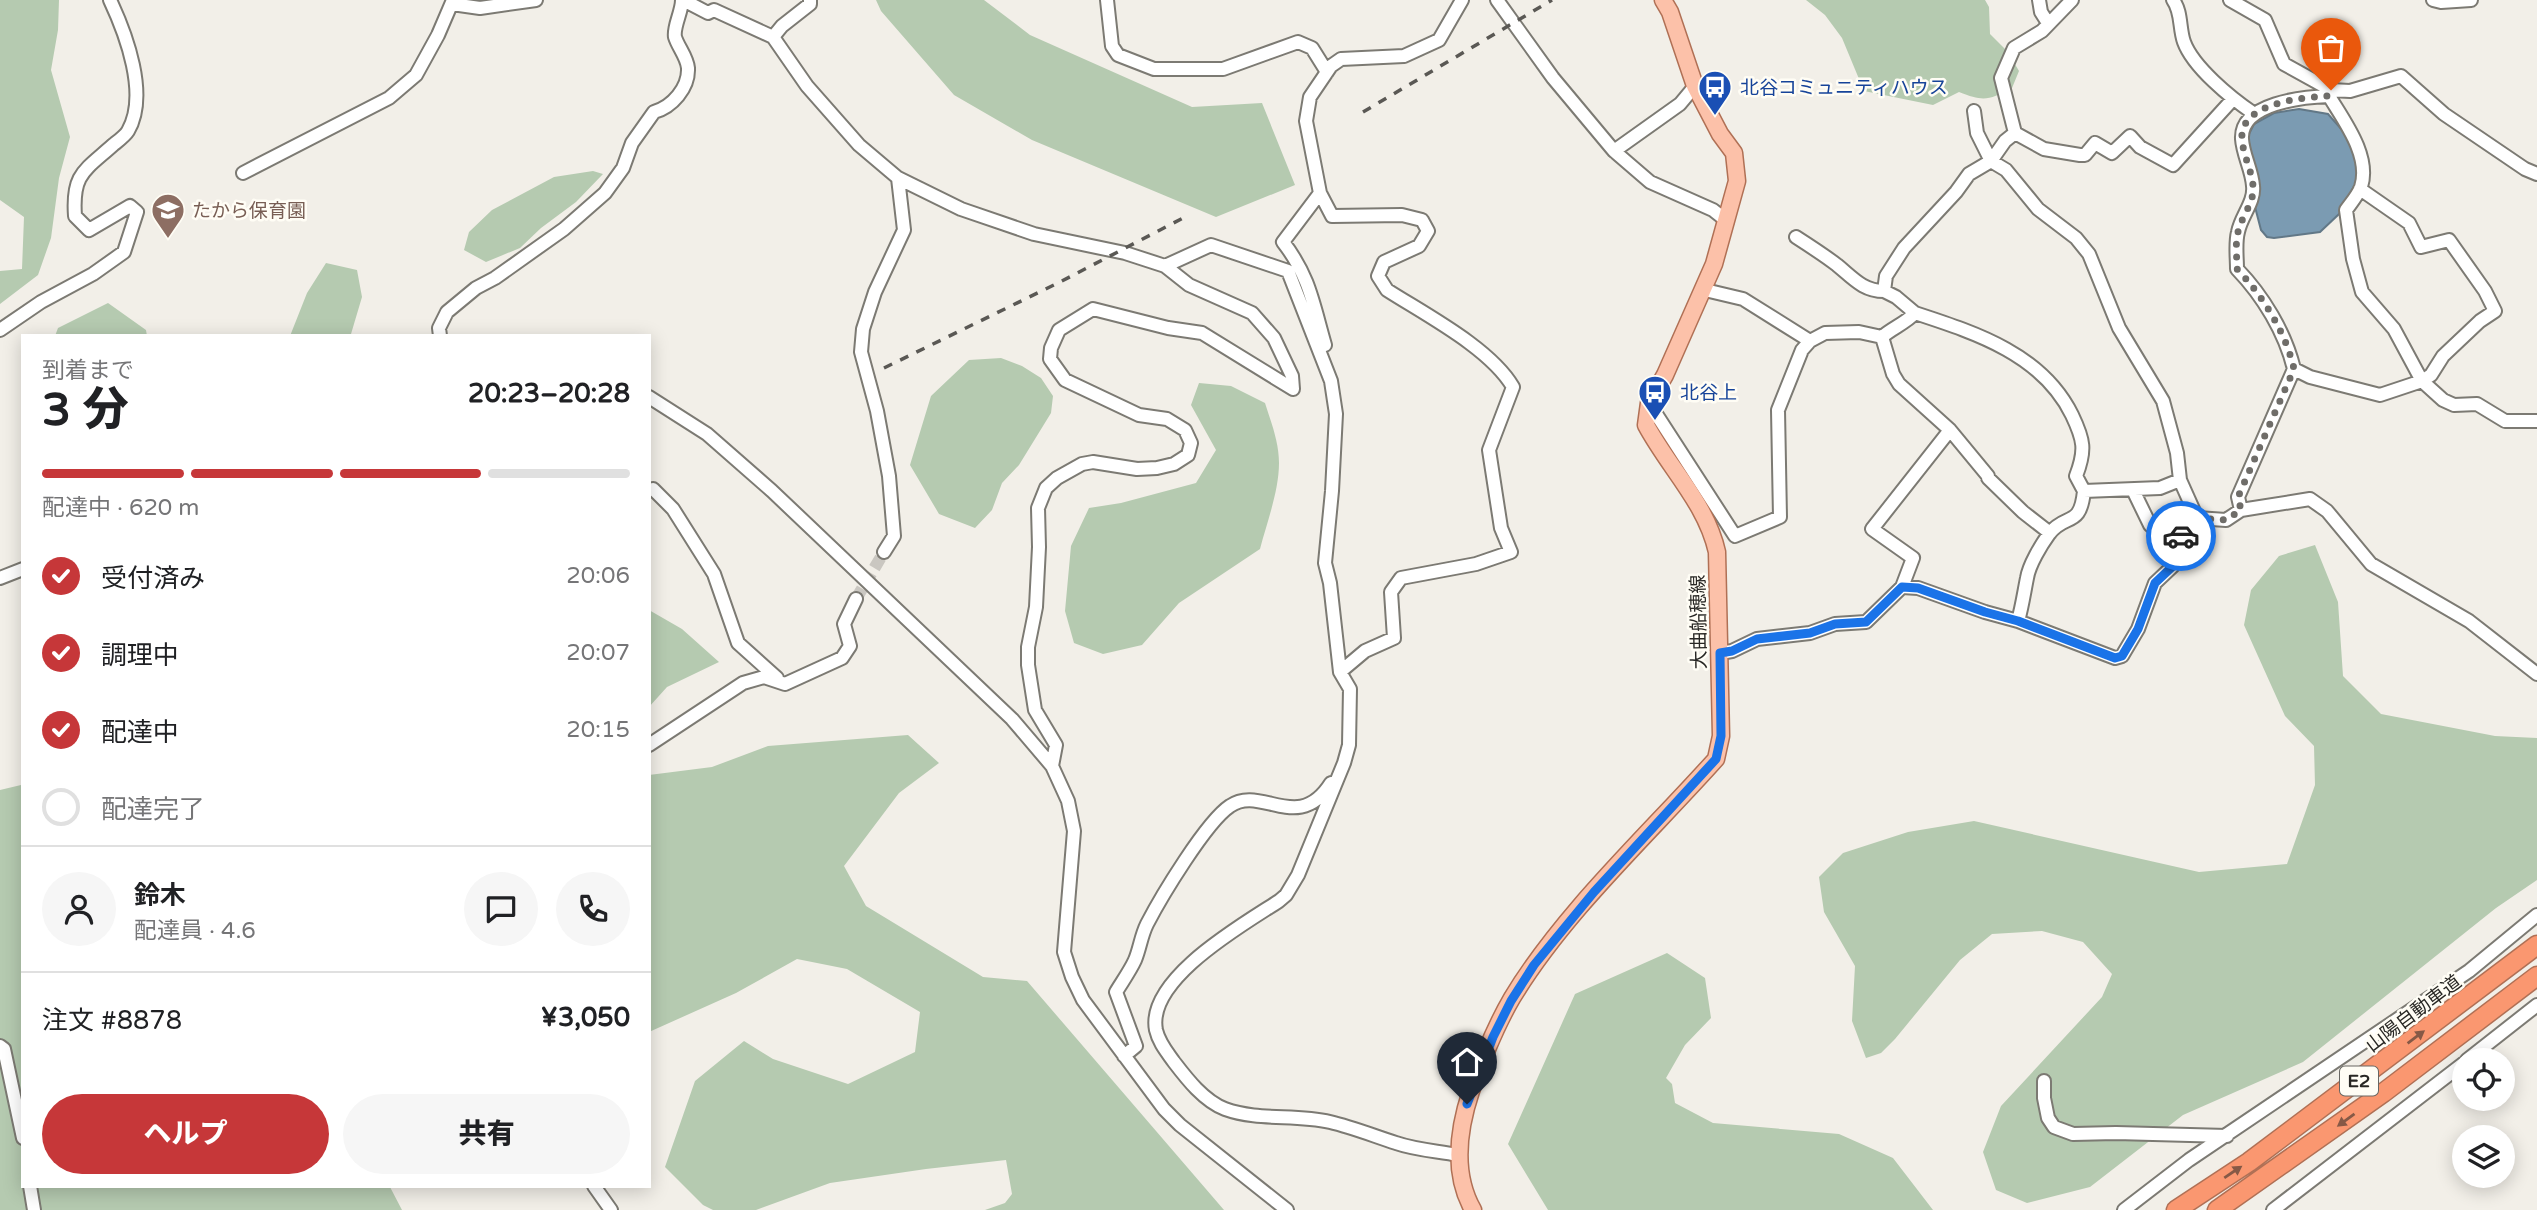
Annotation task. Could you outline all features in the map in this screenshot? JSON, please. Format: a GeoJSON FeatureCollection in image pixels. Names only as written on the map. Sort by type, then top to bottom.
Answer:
{"type":"FeatureCollection","features":[{"type":"Feature","properties":{"kind":"highway","name":"山陽自動車道"},"geometry":{"type":"LineString","coordinates":[[2176,1210],[2249,1162],[2537,944]]}},
{"type":"Feature","properties":{"kind":"highway","name":"E2"},"geometry":{"type":"LineString","coordinates":[[2217,1210],[2383,1093],[2537,975]]}},
{"type":"Feature","properties":{"kind":"main road"},"geometry":{"type":"LineString","coordinates":[[1649,403],[1665,375],[1704,290],[1737,181],[1734,153],[1720,134],[1695,86],[1670,12],[1663,0]]}},
{"type":"Feature","properties":{"kind":"main road","name":"大曲船穂線"},"geometry":{"type":"LineString","coordinates":[[1473,1210],[1461,1179],[1458,1155],[1467,1104],[1478,1070],[1511,1001],[1534,965],[1594,892],[1716,759],[1721,736],[1717,552],[1702,509],[1646,425],[1649,403]]}},
{"type":"Feature","properties":{"kind":"street"},"geometry":{"type":"LineString","coordinates":[[0,330],[41,302],[93,274],[124,252],[137,212],[130,206],[89,230],[75,216],[74,198],[78,176],[128,132],[135,112],[133,63],[110,0]]}},
{"type":"Feature","properties":{"kind":"street"},"geometry":{"type":"LineString","coordinates":[[243,173],[389,99],[415,75],[453,2],[480,8],[536,0]]}},
{"type":"Feature","properties":{"kind":"street"},"geometry":{"type":"LineString","coordinates":[[440,334],[439,328],[447,312],[475,288],[495,278],[564,229],[605,193],[624,168],[632,144],[654,112],[665,109],[674,101],[684,86],[688,67],[675,35],[683,0],[708,13],[716,5],[773,37],[807,86],[859,145],[898,178],[961,209],[1034,234],[1125,253],[1165,266],[1189,285],[1252,313],[1274,338],[1292,376],[1293,389],[1202,333],[1168,328],[1093,309],[1059,330],[1051,348],[1051,359],[1065,380],[1139,415],[1167,419],[1185,430],[1191,443],[1188,455],[1174,464],[1157,468],[1093,462],[1082,464],[1057,478],[1046,488],[1038,508],[1036,607],[1028,647],[1028,665],[1035,710],[1056,745],[1052,765]]}},
{"type":"Feature","properties":{"kind":"street"},"geometry":{"type":"LineString","coordinates":[[773,37],[782,26],[810,4],[810,0]]}},
{"type":"Feature","properties":{"kind":"street"},"geometry":{"type":"LineString","coordinates":[[1107,0],[1112,46],[1118,55],[1154,69],[1223,69],[1298,42],[1312,48],[1327,72]]}},
{"type":"Feature","properties":{"kind":"street"},"geometry":{"type":"LineString","coordinates":[[1340,672],[1365,651],[1394,638],[1391,593],[1401,578],[1476,564],[1511,552],[1501,528],[1489,450],[1513,387],[1504,372],[1480,352],[1387,290],[1378,276],[1384,262],[1419,246],[1428,231],[1422,220],[1402,215],[1332,216],[1320,193],[1306,121],[1310,97],[1327,72],[1341,59],[1404,56],[1439,40],[1462,0]]}},
{"type":"Feature","properties":{"kind":"street"},"geometry":{"type":"LineString","coordinates":[[1497,0],[1553,78],[1614,151],[1650,182],[1713,210],[1727,221]]}},
{"type":"Feature","properties":{"kind":"street"},"geometry":{"type":"LineString","coordinates":[[2039,0],[2041,12],[2048,23]]}},
{"type":"Feature","properties":{"kind":"street"},"geometry":{"type":"LineString","coordinates":[[2072,0],[2032,39],[2014,48],[2004,68],[2001,78],[2015,133],[2044,149],[2080,155],[2085,155],[2095,144],[2112,153],[2130,136],[2140,147],[2173,164],[2233,99]]}},
{"type":"Feature","properties":{"kind":"street"},"geometry":{"type":"LineString","coordinates":[[2190,0],[2176,4],[2183,41],[2192,60],[2233,99],[2253,113]]}},
{"type":"Feature","properties":{"kind":"street"},"geometry":{"type":"LineString","coordinates":[[2230,0],[2265,20],[2284,64],[2330,93],[2360,153],[2364,173],[2360,189],[2346,210],[2353,259],[2362,292],[2394,330],[2422,381],[2443,400],[2454,405],[2477,404],[2505,421],[2537,421]]}},
{"type":"Feature","properties":{"kind":"street"},"geometry":{"type":"LineString","coordinates":[[2433,0],[2471,0]]}},
{"type":"Feature","properties":{"kind":"street"},"geometry":{"type":"LineString","coordinates":[[2241,510],[2238,497],[2294,369],[2291,355],[2269,311],[2253,286],[2237,269],[2238,232],[2252,198],[2253,187],[2241,137],[2253,113],[2303,97],[2350,91],[2401,76],[2444,114],[2525,169],[2537,174]]}},
{"type":"Feature","properties":{"kind":"street"},"geometry":{"type":"LineString","coordinates":[[1614,151],[1680,104],[1695,86]]}},
{"type":"Feature","properties":{"kind":"street"},"geometry":{"type":"LineString","coordinates":[[1974,111],[1977,133],[1991,161],[2006,170],[2038,209],[2076,238],[2089,254],[2119,328],[2163,401],[2177,453],[2180,480],[2197,518]]}},
{"type":"Feature","properties":{"kind":"street"},"geometry":{"type":"LineString","coordinates":[[1884,291],[1886,276],[1904,248],[1956,192],[1969,174],[1991,161],[2015,133]]}},
{"type":"Feature","properties":{"kind":"street"},"geometry":{"type":"LineString","coordinates":[[884,552],[894,536],[889,476],[877,411],[861,352],[863,329],[876,292],[904,230],[898,178]]}},
{"type":"Feature","properties":{"kind":"street"},"geometry":{"type":"LineString","coordinates":[[2294,369],[2309,377],[2381,395],[2422,381],[2431,375],[2451,348],[2495,311],[2485,291],[2449,240],[2421,247],[2409,223],[2360,189]]}},
{"type":"Feature","properties":{"kind":"street"},"geometry":{"type":"LineString","coordinates":[[1320,193],[1283,242],[1307,279],[1327,351],[1323,358]]}},
{"type":"Feature","properties":{"kind":"street"},"geometry":{"type":"LineString","coordinates":[[1796,237],[1837,265],[1860,286],[1884,291],[1915,313],[1993,342],[2039,370],[2051,381],[2077,427],[2084,453],[2076,476],[2084,491],[2082,508],[2078,515],[2050,533],[2027,575],[2018,621]]}},
{"type":"Feature","properties":{"kind":"street"},"geometry":{"type":"LineString","coordinates":[[1165,266],[1211,246],[1288,271],[1331,381],[1336,414],[1325,563],[1330,583],[1340,672],[1350,689],[1349,745],[1298,875],[1286,895],[1203,952],[1171,986],[1158,1012],[1155,1027],[1159,1042],[1207,1098],[1221,1107],[1238,1113],[1330,1121],[1399,1144],[1458,1155]]}},
{"type":"Feature","properties":{"kind":"street"},"geometry":{"type":"LineString","coordinates":[[1704,290],[1743,299],[1810,341]]}},
{"type":"Feature","properties":{"kind":"street"},"geometry":{"type":"LineString","coordinates":[[1649,403],[1735,536],[1780,517],[1778,410],[1801,350],[1810,341],[1825,333],[1859,332],[1882,337],[1915,313]]}},
{"type":"Feature","properties":{"kind":"street"},"geometry":{"type":"LineString","coordinates":[[1882,337],[1893,374],[1899,384],[1951,430],[1988,478],[2023,512],[2050,533]]}},
{"type":"Feature","properties":{"kind":"street"},"geometry":{"type":"LineString","coordinates":[[651,398],[707,434],[772,491],[1012,719],[1052,765],[1068,801],[1074,831],[1064,952],[1083,1000],[1164,1109],[1180,1125],[1287,1210]]}},
{"type":"Feature","properties":{"kind":"street"},"geometry":{"type":"LineString","coordinates":[[1720,653],[1732,651],[1757,639],[1810,633],[1835,624],[1866,622],[1902,587],[1913,558],[1872,528],[1951,430]]}},
{"type":"Feature","properties":{"kind":"street"},"geometry":{"type":"LineString","coordinates":[[2084,491],[2160,488],[2180,480]]}},
{"type":"Feature","properties":{"kind":"street"},"geometry":{"type":"LineString","coordinates":[[651,490],[673,509],[709,565],[738,643],[785,684]]}},
{"type":"Feature","properties":{"kind":"street"},"geometry":{"type":"LineString","coordinates":[[2133,491],[2150,525],[2176,546]]}},
{"type":"Feature","properties":{"kind":"street"},"geometry":{"type":"LineString","coordinates":[[2197,518],[2226,520],[2241,510],[2309,499],[2328,511],[2371,564],[2469,621],[2537,674]]}},
{"type":"Feature","properties":{"kind":"street"},"geometry":{"type":"LineString","coordinates":[[1902,587],[1918,588],[2018,621],[2115,658],[2122,656],[2138,629],[2155,583],[2173,566],[2180,538],[2197,518]]}},
{"type":"Feature","properties":{"kind":"street"},"geometry":{"type":"LineString","coordinates":[[0,578],[21,570]]}},
{"type":"Feature","properties":{"kind":"street"},"geometry":{"type":"LineString","coordinates":[[651,744],[743,683],[764,677],[785,684],[842,658],[850,646],[844,624],[856,599]]}},
{"type":"Feature","properties":{"kind":"street"},"geometry":{"type":"LineString","coordinates":[[1124,1056],[1136,1046],[1116,992],[1135,960],[1148,922],[1198,842],[1230,806],[1245,799],[1280,807],[1310,804],[1326,790],[1343,763]]}},
{"type":"Feature","properties":{"kind":"street"},"geometry":{"type":"LineString","coordinates":[[2124,1210],[2189,1160],[2469,971],[2537,915]]}},
{"type":"Feature","properties":{"kind":"street"},"geometry":{"type":"LineString","coordinates":[[2483,1048],[2537,1005]]}},
{"type":"Feature","properties":{"kind":"street"},"geometry":{"type":"LineString","coordinates":[[0,1046],[4,1049],[21,1129]]}},
{"type":"Feature","properties":{"kind":"street"},"geometry":{"type":"LineString","coordinates":[[2273,1210],[2452,1072]]}},
{"type":"Feature","properties":{"kind":"street"},"geometry":{"type":"LineString","coordinates":[[2044,1081],[2048,1118],[2054,1126],[2073,1135],[2116,1133],[2227,1136]]}},
{"type":"Feature","properties":{"kind":"street"},"geometry":{"type":"LineString","coordinates":[[30,1188],[34,1210]]}},
{"type":"Feature","properties":{"kind":"street"},"geometry":{"type":"LineString","coordinates":[[595,1188],[611,1210]]}},
{"type":"Feature","properties":{"kind":"green space"},"geometry":{"type":"Polygon","coordinates":[[[0,0],[59,0],[58,30],[51,70],[70,137],[59,178],[51,238],[38,275],[0,304],[0,271],[22,269],[24,217],[0,200],[0,0]]]}},
{"type":"Feature","properties":{"kind":"green space"},"geometry":{"type":"Polygon","coordinates":[[[876,0],[984,0],[1030,35],[1192,107],[1262,103],[1295,185],[1216,217],[1032,140],[954,95],[881,11],[876,0]]]}},
{"type":"Feature","properties":{"kind":"green space"},"geometry":{"type":"Polygon","coordinates":[[[1806,0],[1985,0],[1989,7],[1990,34],[2007,51],[2019,71],[2012,88],[1998,95],[1986,98],[1959,92],[1933,105],[1864,91],[1842,38],[1825,15],[1806,0]]]}},
{"type":"Feature","properties":{"kind":"green space"},"geometry":{"type":"Polygon","coordinates":[[[593,171],[603,174],[576,202],[541,228],[520,248],[486,262],[464,250],[469,232],[492,210],[554,177],[593,171]]]}},
{"type":"Feature","properties":{"kind":"green space"},"geometry":{"type":"Polygon","coordinates":[[[326,263],[357,270],[362,297],[351,334],[291,334],[307,293],[326,263]]]}},
{"type":"Feature","properties":{"kind":"green space"},"geometry":{"type":"Polygon","coordinates":[[[108,303],[146,330],[147,334],[56,334],[58,328],[108,303]]]}},
{"type":"Feature","properties":{"kind":"green space"},"geometry":{"type":"Polygon","coordinates":[[[1001,358],[1022,366],[1041,378],[1053,396],[1051,413],[1019,465],[1002,483],[992,510],[975,528],[939,514],[910,465],[931,396],[969,360],[1001,358]]]}},
{"type":"Feature","properties":{"kind":"green space"},"geometry":{"type":"Polygon","coordinates":[[[1199,383],[1231,386],[1265,403],[1276,440],[1279,463],[1275,495],[1260,549],[1179,603],[1142,645],[1103,654],[1074,643],[1065,611],[1071,546],[1089,508],[1121,503],[1196,483],[1216,450],[1191,405],[1199,383]]]}},
{"type":"Feature","properties":{"kind":"green space"},"geometry":{"type":"Polygon","coordinates":[[[2315,545],[2338,602],[2343,676],[2381,714],[2495,736],[2537,738],[2537,880],[2496,908],[2303,1062],[2183,1115],[2090,1187],[2027,1203],[1996,1190],[1983,1152],[2001,1106],[2102,997],[2112,974],[2083,942],[2042,931],[1992,934],[1960,960],[1881,1053],[1866,1058],[1852,1021],[1855,966],[1824,912],[1819,877],[1843,853],[1908,832],[1974,821],[2199,872],[2287,864],[2315,785],[2314,746],[2285,716],[2244,625],[2251,590],[2279,556],[2315,545]]]}},
{"type":"Feature","properties":{"kind":"green space"},"geometry":{"type":"Polygon","coordinates":[[[651,611],[682,629],[719,662],[667,687],[651,705],[651,611]]]}},
{"type":"Feature","properties":{"kind":"green space"},"geometry":{"type":"Polygon","coordinates":[[[908,735],[939,763],[899,793],[844,866],[866,906],[983,977],[1027,981],[1224,1210],[985,1210],[1005,1203],[1012,1194],[1006,1160],[830,1183],[756,1210],[713,1210],[703,1205],[665,1167],[695,1081],[744,1041],[773,1059],[848,1084],[915,1052],[920,1012],[847,969],[797,959],[736,993],[651,1031],[651,775],[712,767],[768,746],[908,735]]]}},
{"type":"Feature","properties":{"kind":"green space"},"geometry":{"type":"Polygon","coordinates":[[[21,785],[21,1188],[391,1188],[402,1210],[0,1210],[0,790],[21,785]]]}},
{"type":"Feature","properties":{"kind":"green space"},"geometry":{"type":"Polygon","coordinates":[[[1667,953],[1705,978],[1711,1018],[1685,1045],[1666,1078],[1672,1084],[1675,1103],[1713,1123],[1839,1134],[1893,1158],[1933,1210],[1548,1210],[1508,1144],[1575,994],[1667,953]]]}},
{"type":"Feature","properties":{"kind":"water"},"geometry":{"type":"Polygon","coordinates":[[[2299,109],[2328,114],[2343,131],[2360,167],[2356,188],[2339,214],[2320,232],[2267,237],[2261,230],[2254,203],[2248,136],[2254,124],[2274,113],[2299,109]]]}},
{"type":"Feature","properties":{"kind":"tunnel"},"geometry":{"type":"LineString","coordinates":[[856,599],[884,552]]}},
{"type":"Feature","properties":{"kind":"railway"},"geometry":{"type":"LineString","coordinates":[[1363,112],[1552,0]]}},
{"type":"Feature","properties":{"kind":"railway"},"geometry":{"type":"LineString","coordinates":[[884,368],[1185,217]]}},
{"type":"Feature","properties":{"kind":"way so far"},"geometry":{"type":"LineString","coordinates":[[2181,536],[2197,518],[2226,520],[2241,510],[2238,497],[2294,369],[2291,355],[2269,311],[2253,286],[2237,269],[2238,232],[2252,198],[2253,187],[2241,137],[2244,128],[2253,113],[2303,97],[2329,96],[2331,90]]}},
{"type":"Feature","properties":{"kind":"place","name":"北谷コミュニティハウス"},"geometry":{"type":"Point","coordinates":[1715,117]}},
{"type":"Feature","properties":{"kind":"place","name":"たから保育園"},"geometry":{"type":"Point","coordinates":[168,240]}},
{"type":"Feature","properties":{"kind":"place","name":"北谷上"},"geometry":{"type":"Point","coordinates":[1655,422]}},
{"type":"Feature","properties":{"kind":"route"},"geometry":{"type":"LineString","coordinates":[[1467,1104],[1493,1037],[1511,1001],[1534,965],[1594,892],[1716,759],[1721,736],[1720,653],[1732,651],[1757,639],[1810,633],[1835,624],[1866,622],[1902,587],[1918,588],[2018,621],[2115,658],[2122,656],[2138,629],[2155,583],[2173,566],[2176,546],[2181,536]]}}]}
